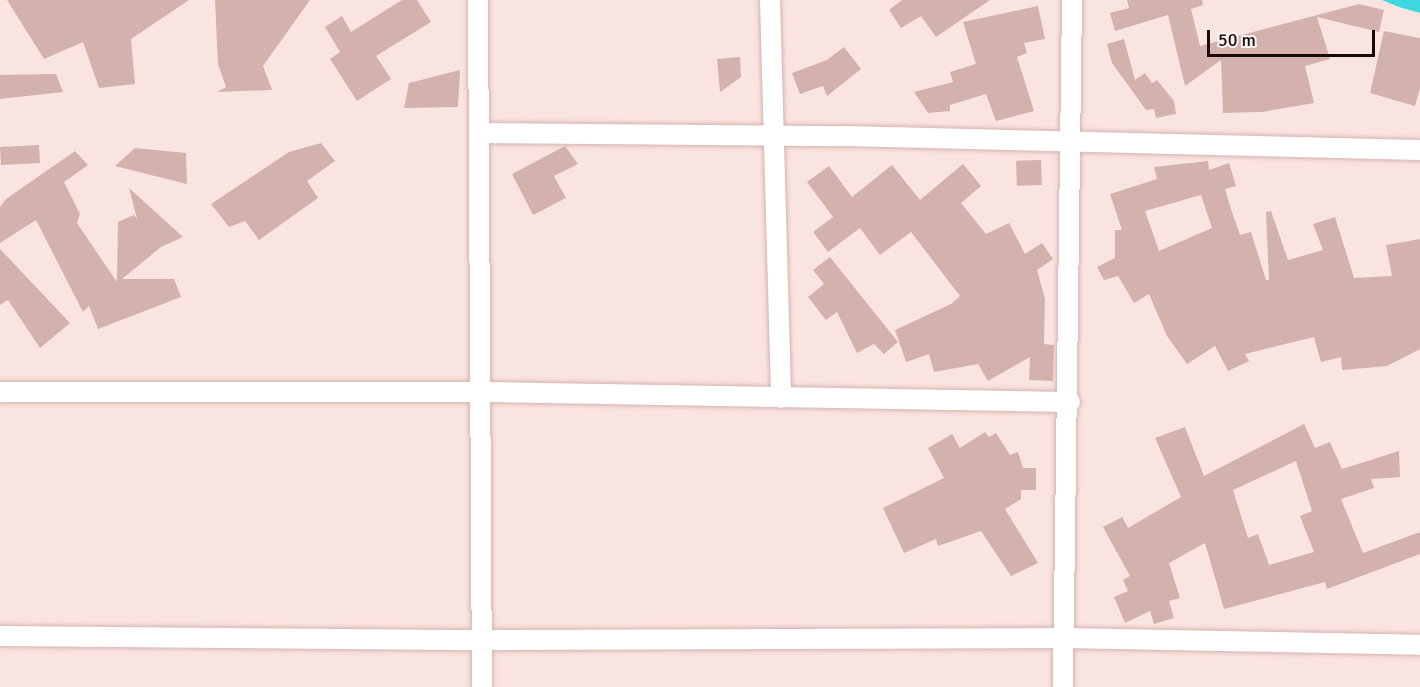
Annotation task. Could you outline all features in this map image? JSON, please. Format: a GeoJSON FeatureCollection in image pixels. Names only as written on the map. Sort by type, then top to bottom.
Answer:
{"type":"FeatureCollection","features":[{"type":"Feature","properties":{"kind":"street"},"geometry":{"type":"LineString","coordinates":[[478,0],[482,687]]}},
{"type":"Feature","properties":{"kind":"street"},"geometry":{"type":"LineString","coordinates":[[770,0],[781,398]]}},
{"type":"Feature","properties":{"kind":"street"},"geometry":{"type":"LineString","coordinates":[[1064,687],[1070,402],[1072,0]]}},
{"type":"Feature","properties":{"kind":"street"},"geometry":{"type":"LineString","coordinates":[[479,133],[1072,140],[1420,150]]}},
{"type":"Feature","properties":{"kind":"street"},"geometry":{"type":"LineString","coordinates":[[0,392],[480,392],[1070,402]]}},
{"type":"Feature","properties":{"kind":"street"},"geometry":{"type":"LineString","coordinates":[[0,636],[482,640],[1064,638],[1420,645]]}},
{"type":"Feature","properties":{"kind":"water"},"geometry":{"type":"Polygon","coordinates":[[[1382,0],[1420,0],[1420,13],[1399,7],[1382,0]]]}},
{"type":"Feature","properties":{"kind":"building"},"geometry":{"type":"Polygon","coordinates":[[[7,0],[189,0],[131,39],[135,84],[99,88],[83,42],[44,59],[7,0]]]}},
{"type":"Feature","properties":{"kind":"building"},"geometry":{"type":"Polygon","coordinates":[[[215,0],[310,0],[263,66],[272,90],[217,92],[226,87],[218,64],[215,0]]]}},
{"type":"Feature","properties":{"kind":"building"},"geometry":{"type":"Polygon","coordinates":[[[402,0],[417,0],[431,22],[376,56],[391,79],[357,101],[330,59],[340,52],[325,27],[342,16],[351,32],[402,0]]]}},
{"type":"Feature","properties":{"kind":"building"},"geometry":{"type":"Polygon","coordinates":[[[902,0],[990,0],[936,37],[921,16],[901,28],[889,10],[902,0]]]}},
{"type":"Feature","properties":{"kind":"building"},"geometry":{"type":"Polygon","coordinates":[[[1127,0],[1202,0],[1203,5],[1191,9],[1200,46],[1359,4],[1384,10],[1379,32],[1317,17],[1330,59],[1305,66],[1314,103],[1262,112],[1223,113],[1221,60],[1185,86],[1168,15],[1115,31],[1110,13],[1129,8],[1127,0]]]}},
{"type":"Feature","properties":{"kind":"building"},"geometry":{"type":"Polygon","coordinates":[[[1038,6],[1045,39],[1024,43],[1027,53],[1017,57],[1034,111],[996,121],[986,94],[950,105],[950,111],[928,113],[914,92],[953,82],[950,72],[976,64],[963,22],[1038,6]]]}},
{"type":"Feature","properties":{"kind":"building"},"geometry":{"type":"Polygon","coordinates":[[[1384,31],[1420,38],[1420,88],[1415,106],[1370,93],[1384,31]]]}},
{"type":"Feature","properties":{"kind":"building"},"geometry":{"type":"Polygon","coordinates":[[[1124,39],[1135,80],[1145,73],[1152,83],[1157,80],[1174,101],[1176,114],[1156,118],[1154,109],[1146,110],[1112,63],[1107,44],[1124,39]]]}},
{"type":"Feature","properties":{"kind":"building"},"geometry":{"type":"Polygon","coordinates":[[[844,47],[861,69],[827,96],[823,86],[800,94],[792,73],[827,60],[844,47]]]}},
{"type":"Feature","properties":{"kind":"building"},"geometry":{"type":"Polygon","coordinates":[[[740,57],[741,77],[720,92],[717,59],[740,57]]]}},
{"type":"Feature","properties":{"kind":"building"},"geometry":{"type":"Polygon","coordinates":[[[460,70],[458,107],[404,108],[409,83],[460,70]]]}},
{"type":"Feature","properties":{"kind":"building"},"geometry":{"type":"Polygon","coordinates":[[[56,74],[63,92],[0,99],[0,75],[56,74]]]}},
{"type":"Feature","properties":{"kind":"building"},"geometry":{"type":"Polygon","coordinates":[[[321,143],[335,161],[307,181],[318,198],[259,240],[245,221],[229,227],[211,204],[289,152],[321,143]]]}},
{"type":"Feature","properties":{"kind":"building"},"geometry":{"type":"Polygon","coordinates":[[[39,145],[40,163],[1,165],[0,147],[39,145]]]}},
{"type":"Feature","properties":{"kind":"building"},"geometry":{"type":"Polygon","coordinates":[[[565,146],[578,164],[554,176],[566,198],[533,215],[512,174],[565,146]]]}},
{"type":"Feature","properties":{"kind":"building"},"geometry":{"type":"Polygon","coordinates":[[[135,148],[186,153],[187,184],[115,166],[135,148]]]}},
{"type":"Feature","properties":{"kind":"building"},"geometry":{"type":"Polygon","coordinates":[[[75,151],[88,165],[64,182],[80,214],[77,223],[117,282],[118,222],[134,215],[137,219],[129,188],[183,237],[161,247],[122,279],[174,279],[181,297],[98,329],[89,306],[83,312],[36,220],[0,243],[0,207],[6,199],[75,151]]]}},
{"type":"Feature","properties":{"kind":"building"},"geometry":{"type":"Polygon","coordinates":[[[1041,160],[1042,185],[1017,186],[1016,161],[1041,160]]]}},
{"type":"Feature","properties":{"kind":"building"},"geometry":{"type":"Polygon","coordinates":[[[1208,161],[1209,170],[1229,163],[1236,186],[1225,189],[1230,206],[1240,235],[1251,232],[1266,280],[1269,280],[1266,212],[1271,211],[1288,260],[1323,250],[1313,224],[1335,217],[1354,278],[1392,276],[1386,245],[1420,239],[1420,349],[1387,366],[1342,370],[1341,357],[1321,362],[1314,337],[1245,354],[1249,361],[1228,371],[1215,346],[1187,364],[1167,336],[1149,294],[1134,303],[1118,276],[1104,280],[1097,267],[1115,258],[1115,230],[1122,230],[1110,194],[1157,179],[1154,167],[1208,161]],[[1201,195],[1145,211],[1159,251],[1212,228],[1201,195]]]}},
{"type":"Feature","properties":{"kind":"building"},"geometry":{"type":"Polygon","coordinates":[[[963,164],[981,186],[961,203],[986,234],[1009,223],[1025,254],[1042,243],[1053,259],[1037,270],[1045,299],[1044,344],[1054,345],[1053,381],[1029,380],[1030,357],[988,381],[978,364],[934,372],[929,354],[906,362],[895,330],[951,304],[960,296],[911,232],[880,255],[860,228],[828,252],[813,232],[833,217],[807,182],[829,166],[852,197],[892,165],[920,200],[963,164]]]}},
{"type":"Feature","properties":{"kind":"building"},"geometry":{"type":"Polygon","coordinates":[[[0,249],[70,323],[40,348],[8,300],[0,305],[0,249]]]}},
{"type":"Feature","properties":{"kind":"building"},"geometry":{"type":"Polygon","coordinates":[[[830,257],[898,342],[884,354],[874,344],[857,353],[837,312],[826,320],[808,297],[824,284],[813,270],[830,257]]]}},
{"type":"Feature","properties":{"kind":"building"},"geometry":{"type":"Polygon","coordinates":[[[1304,424],[1315,448],[1330,442],[1342,469],[1399,451],[1400,477],[1371,479],[1374,488],[1341,499],[1363,553],[1420,532],[1420,554],[1327,589],[1325,582],[1224,609],[1205,543],[1169,563],[1180,598],[1169,601],[1174,618],[1154,624],[1150,611],[1125,623],[1114,597],[1128,591],[1123,580],[1130,576],[1103,527],[1122,517],[1128,528],[1181,497],[1155,438],[1185,427],[1204,476],[1304,424]],[[1296,461],[1233,490],[1248,538],[1258,534],[1269,565],[1314,552],[1300,516],[1312,511],[1296,461]]]}},
{"type":"Feature","properties":{"kind":"building"},"geometry":{"type":"Polygon","coordinates":[[[985,432],[989,437],[996,433],[1010,455],[1018,452],[1023,468],[1036,468],[1036,490],[1021,490],[1021,499],[1005,509],[1038,563],[1011,576],[981,531],[938,546],[936,539],[904,553],[883,508],[944,478],[928,448],[952,434],[960,448],[985,432]]]}}]}
